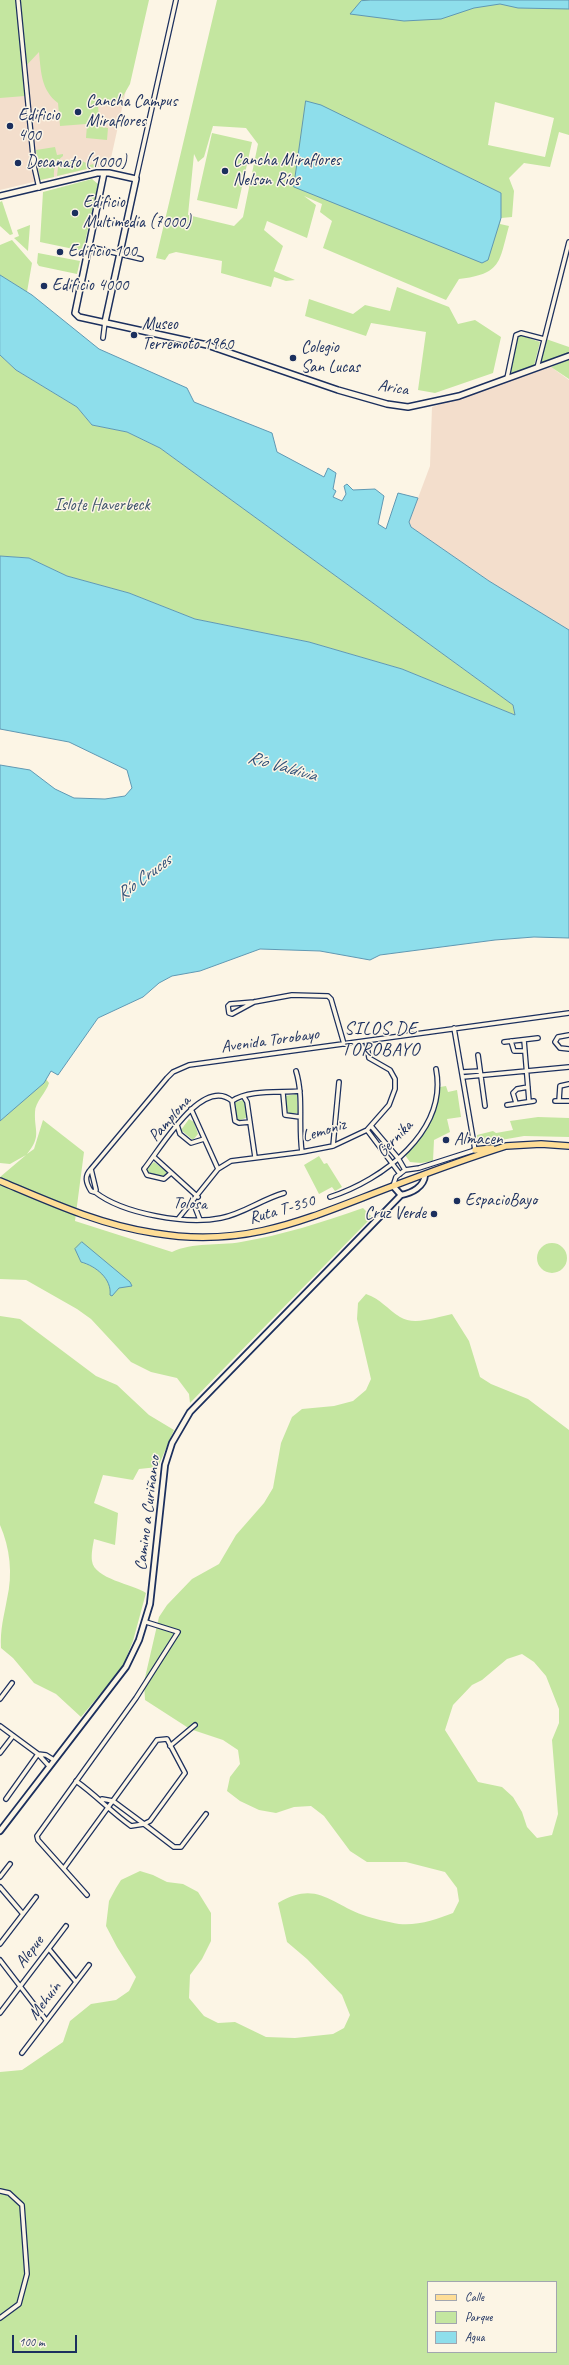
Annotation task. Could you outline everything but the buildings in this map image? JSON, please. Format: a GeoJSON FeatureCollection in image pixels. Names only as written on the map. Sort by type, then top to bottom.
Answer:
{"type":"FeatureCollection","features":[{"type":"Feature","properties":{"kind":"main road"},"geometry":{"type":"LineString","coordinates":[[90,247],[104,173]]}},
{"type":"Feature","properties":{"kind":"main road"},"geometry":{"type":"LineString","coordinates":[[0,196],[104,173],[136,179],[105,322]]}},
{"type":"Feature","properties":{"kind":"main road","name":"Arica"},"geometry":{"type":"LineString","coordinates":[[90,247],[75,313],[78,317],[207,345],[338,390],[387,404],[408,406],[425,404],[460,396],[569,356]]}},
{"type":"Feature","properties":{"kind":"main road","name":"Ruta T-350"},"geometry":{"type":"LineString","coordinates":[[0,1181],[86,1215],[122,1226],[166,1235],[205,1238],[244,1235],[280,1228],[506,1146],[535,1144],[569,1146]]}},
{"type":"Feature","properties":{"kind":"main road"},"geometry":{"type":"LineString","coordinates":[[475,1150],[506,1146]]}},
{"type":"Feature","properties":{"kind":"street"},"geometry":{"type":"LineString","coordinates":[[18,0],[34,166],[39,188]]}},
{"type":"Feature","properties":{"kind":"street"},"geometry":{"type":"LineString","coordinates":[[136,179],[176,0]]}},
{"type":"Feature","properties":{"kind":"street"},"geometry":{"type":"LineString","coordinates":[[537,368],[569,242]]}},
{"type":"Feature","properties":{"kind":"street"},"geometry":{"type":"LineString","coordinates":[[90,247],[142,259]]}},
{"type":"Feature","properties":{"kind":"street"},"geometry":{"type":"LineString","coordinates":[[103,338],[105,322]]}},
{"type":"Feature","properties":{"kind":"street"},"geometry":{"type":"LineString","coordinates":[[507,378],[516,335],[521,333],[544,339]]}},
{"type":"Feature","properties":{"kind":"street"},"geometry":{"type":"LineString","coordinates":[[254,1002],[232,1014],[229,1013],[230,1004],[254,1002],[292,995],[328,996],[331,999],[344,1044]]}},
{"type":"Feature","properties":{"kind":"street","name":"Avenida Torobayo"},"geometry":{"type":"LineString","coordinates":[[91,1169],[167,1078],[181,1068],[454,1028],[569,1013]]}},
{"type":"Feature","properties":{"kind":"street"},"geometry":{"type":"LineString","coordinates":[[401,1195],[393,1186],[395,1179],[405,1170],[419,1168],[475,1150],[454,1028]]}},
{"type":"Feature","properties":{"kind":"street"},"geometry":{"type":"LineString","coordinates":[[569,1035],[558,1036],[555,1042],[560,1048],[569,1049],[569,1053]]}},
{"type":"Feature","properties":{"kind":"street"},"geometry":{"type":"LineString","coordinates":[[504,1042],[538,1038]]}},
{"type":"Feature","properties":{"kind":"street"},"geometry":{"type":"LineString","coordinates":[[524,1040],[529,1101]]}},
{"type":"Feature","properties":{"kind":"street","name":"Lemoniz"},"geometry":{"type":"LineString","coordinates":[[178,1219],[194,1202],[218,1169],[231,1161],[302,1152],[333,1146],[367,1130],[391,1102],[395,1082],[388,1068],[370,1058],[366,1041]]}},
{"type":"Feature","properties":{"kind":"street"},"geometry":{"type":"LineString","coordinates":[[511,1041],[514,1051],[525,1051]]}},
{"type":"Feature","properties":{"kind":"street"},"geometry":{"type":"LineString","coordinates":[[478,1055],[485,1106]]}},
{"type":"Feature","properties":{"kind":"street"},"geometry":{"type":"LineString","coordinates":[[462,1072],[480,1073],[569,1067]]}},
{"type":"Feature","properties":{"kind":"street","name":"Gernika"},"geometry":{"type":"LineString","coordinates":[[330,1197],[360,1185],[393,1163],[418,1137],[433,1111],[438,1088],[436,1069]]}},
{"type":"Feature","properties":{"kind":"street"},"geometry":{"type":"LineString","coordinates":[[296,1071],[300,1091],[302,1152]]}},
{"type":"Feature","properties":{"kind":"street"},"geometry":{"type":"LineString","coordinates":[[463,1077],[480,1073]]}},
{"type":"Feature","properties":{"kind":"street"},"geometry":{"type":"LineString","coordinates":[[333,1146],[339,1082]]}},
{"type":"Feature","properties":{"kind":"street"},"geometry":{"type":"LineString","coordinates":[[569,1084],[560,1086],[557,1101],[569,1101]]}},
{"type":"Feature","properties":{"kind":"street"},"geometry":{"type":"LineString","coordinates":[[516,1103],[514,1093],[515,1090],[528,1087]]}},
{"type":"Feature","properties":{"kind":"street","name":"Pamplona"},"geometry":{"type":"LineString","coordinates":[[171,1173],[164,1179],[146,1174],[144,1169],[177,1125],[191,1109],[200,1102],[212,1098],[226,1097],[232,1101],[272,1091],[283,1093],[300,1091]]}},
{"type":"Feature","properties":{"kind":"street"},"geometry":{"type":"LineString","coordinates":[[283,1093],[285,1115],[300,1116]]}},
{"type":"Feature","properties":{"kind":"street"},"geometry":{"type":"LineString","coordinates":[[244,1097],[247,1102],[255,1157]]}},
{"type":"Feature","properties":{"kind":"street"},"geometry":{"type":"LineString","coordinates":[[232,1101],[235,1121],[239,1123],[250,1122]]}},
{"type":"Feature","properties":{"kind":"street"},"geometry":{"type":"LineString","coordinates":[[507,1105],[534,1101]]}},
{"type":"Feature","properties":{"kind":"street"},"geometry":{"type":"LineString","coordinates":[[191,1109],[218,1169]]}},
{"type":"Feature","properties":{"kind":"street"},"geometry":{"type":"LineString","coordinates":[[177,1125],[180,1134],[191,1143],[204,1139]]}},
{"type":"Feature","properties":{"kind":"street"},"geometry":{"type":"LineString","coordinates":[[371,1126],[398,1158],[405,1170]]}},
{"type":"Feature","properties":{"kind":"street"},"geometry":{"type":"LineString","coordinates":[[367,1130],[400,1174]]}},
{"type":"Feature","properties":{"kind":"street"},"geometry":{"type":"LineString","coordinates":[[154,1157],[198,1196]]}},
{"type":"Feature","properties":{"kind":"street"},"geometry":{"type":"LineString","coordinates":[[419,1168],[425,1175]]}},
{"type":"Feature","properties":{"kind":"street"},"geometry":{"type":"LineString","coordinates":[[91,1169],[86,1176],[87,1183],[91,1191],[95,1192]]}},
{"type":"Feature","properties":{"kind":"street"},"geometry":{"type":"LineString","coordinates":[[91,1169],[95,1192]]}},
{"type":"Feature","properties":{"kind":"street","name":"Camino a Curiñanco"},"geometry":{"type":"LineString","coordinates":[[0,1831],[126,1667],[139,1640],[146,1622],[152,1594],[164,1470],[172,1443],[190,1412],[401,1195],[417,1189],[423,1181],[425,1175]]}},
{"type":"Feature","properties":{"kind":"street","name":"Tolosa"},"geometry":{"type":"LineString","coordinates":[[95,1192],[110,1202],[178,1219],[200,1220],[231,1216],[268,1197],[284,1193]]}},
{"type":"Feature","properties":{"kind":"street"},"geometry":{"type":"LineString","coordinates":[[194,1202],[200,1220]]}},
{"type":"Feature","properties":{"kind":"street"},"geometry":{"type":"LineString","coordinates":[[88,1895],[38,1840],[37,1836],[136,1698],[178,1632],[146,1622]]}},
{"type":"Feature","properties":{"kind":"street"},"geometry":{"type":"LineString","coordinates":[[0,1699],[12,1683]]}},
{"type":"Feature","properties":{"kind":"street"},"geometry":{"type":"LineString","coordinates":[[170,1746],[195,1724]]}},
{"type":"Feature","properties":{"kind":"street"},"geometry":{"type":"LineString","coordinates":[[0,1726],[38,1754],[49,1766]]}},
{"type":"Feature","properties":{"kind":"street"},"geometry":{"type":"LineString","coordinates":[[0,1753],[13,1736]]}},
{"type":"Feature","properties":{"kind":"street"},"geometry":{"type":"LineString","coordinates":[[64,1868],[107,1808],[157,1740],[167,1739],[185,1773],[150,1821],[144,1824],[131,1826],[107,1808],[102,1799]]}},
{"type":"Feature","properties":{"kind":"street"},"geometry":{"type":"LineString","coordinates":[[38,1754],[47,1755],[54,1760]]}},
{"type":"Feature","properties":{"kind":"street"},"geometry":{"type":"LineString","coordinates":[[6,1799],[38,1754]]}},
{"type":"Feature","properties":{"kind":"street"},"geometry":{"type":"LineString","coordinates":[[76,1781],[102,1799],[113,1801],[174,1846],[181,1847],[206,1814]]}},
{"type":"Feature","properties":{"kind":"street"},"geometry":{"type":"LineString","coordinates":[[0,1877],[10,1864]]}},
{"type":"Feature","properties":{"kind":"street"},"geometry":{"type":"LineString","coordinates":[[0,1887],[23,1914]]}},
{"type":"Feature","properties":{"kind":"street"},"geometry":{"type":"LineString","coordinates":[[0,1944],[36,1897]]}},
{"type":"Feature","properties":{"kind":"street","name":"Alepue"},"geometry":{"type":"LineString","coordinates":[[0,2013],[66,1926]]}},
{"type":"Feature","properties":{"kind":"street"},"geometry":{"type":"LineString","coordinates":[[49,1949],[76,1982]]}},
{"type":"Feature","properties":{"kind":"street"},"geometry":{"type":"LineString","coordinates":[[0,1960],[46,2020]]}},
{"type":"Feature","properties":{"kind":"street","name":"Mehuín"},"geometry":{"type":"LineString","coordinates":[[22,2053],[89,1965]]}},
{"type":"Feature","properties":{"kind":"street"},"geometry":{"type":"LineString","coordinates":[[0,2191],[9,2193],[22,2206],[25,2222],[27,2274],[19,2304],[0,2318]]}},
{"type":"Feature","properties":{"kind":"shaded area"},"geometry":{"type":"Polygon","coordinates":[[[0,0],[146,0],[109,167],[96,167],[0,190],[0,0]]]}},
{"type":"Feature","properties":{"kind":"shaded area"},"geometry":{"type":"Polygon","coordinates":[[[551,367],[569,380],[569,630],[489,581],[411,527],[409,522],[430,466],[432,407],[551,367]]]}},
{"type":"Feature","properties":{"kind":"green space"},"geometry":{"type":"Polygon","coordinates":[[[0,0],[149,0],[130,84],[119,103],[98,103],[99,123],[60,126],[58,103],[52,98],[45,86],[41,73],[39,52],[23,69],[25,96],[0,98],[0,0]]]}},
{"type":"Feature","properties":{"kind":"green space"},"geometry":{"type":"Polygon","coordinates":[[[217,0],[569,0],[569,135],[559,132],[550,167],[524,163],[509,178],[514,191],[512,217],[501,218],[500,224],[509,226],[500,257],[491,270],[484,274],[459,279],[446,300],[323,248],[332,221],[320,212],[322,204],[304,196],[316,205],[307,238],[267,221],[264,230],[283,246],[274,271],[295,280],[286,281],[274,277],[271,287],[221,273],[222,261],[176,252],[169,254],[165,260],[156,258],[217,0]],[[495,102],[488,145],[545,157],[554,118],[495,102]],[[350,119],[501,198],[501,193],[350,119]],[[213,126],[204,157],[198,162],[194,154],[188,215],[234,226],[243,217],[258,144],[246,128],[213,126]]]}},
{"type":"Feature","properties":{"kind":"green space"},"geometry":{"type":"Polygon","coordinates":[[[87,125],[108,128],[107,140],[86,138],[87,125]]]}},
{"type":"Feature","properties":{"kind":"green space","name":"Cancha Miraflores Nelson Ríos"},"geometry":{"type":"Polygon","coordinates":[[[212,133],[252,142],[237,209],[197,200],[212,133]]]}},
{"type":"Feature","properties":{"kind":"green space"},"geometry":{"type":"Polygon","coordinates":[[[55,147],[57,155],[63,154],[63,156],[58,160],[54,171],[54,177],[40,180],[36,150],[55,147]]]}},
{"type":"Feature","properties":{"kind":"green space"},"geometry":{"type":"Polygon","coordinates":[[[64,160],[82,161],[90,165],[93,164],[95,167],[57,176],[58,167],[64,160]]]}},
{"type":"Feature","properties":{"kind":"green space"},"geometry":{"type":"Polygon","coordinates":[[[92,179],[98,184],[83,251],[40,242],[43,192],[92,179]]]}},
{"type":"Feature","properties":{"kind":"green space"},"geometry":{"type":"Polygon","coordinates":[[[2,201],[13,234],[10,235],[0,226],[0,202],[2,201]]]}},
{"type":"Feature","properties":{"kind":"green space"},"geometry":{"type":"Polygon","coordinates":[[[30,225],[28,251],[14,238],[19,236],[17,230],[30,225]]]}},
{"type":"Feature","properties":{"kind":"green space"},"geometry":{"type":"Polygon","coordinates":[[[12,240],[32,263],[27,292],[0,275],[0,245],[12,240]]]}},
{"type":"Feature","properties":{"kind":"green space"},"geometry":{"type":"Polygon","coordinates":[[[38,253],[80,261],[77,274],[39,266],[37,263],[38,253]]]}},
{"type":"Feature","properties":{"kind":"green space"},"geometry":{"type":"Polygon","coordinates":[[[397,287],[449,307],[458,324],[475,320],[501,337],[493,373],[435,393],[418,390],[426,332],[371,323],[366,336],[305,316],[309,299],[353,314],[365,305],[390,311],[397,287]]]}},
{"type":"Feature","properties":{"kind":"green space"},"geometry":{"type":"Polygon","coordinates":[[[520,335],[540,342],[534,366],[512,373],[510,371],[516,337],[520,335]]]}},
{"type":"Feature","properties":{"kind":"green space"},"geometry":{"type":"Polygon","coordinates":[[[546,339],[569,347],[569,353],[542,363],[540,360],[546,339]]]}},
{"type":"Feature","properties":{"kind":"green space","name":"Islote Haverbeck"},"geometry":{"type":"Polygon","coordinates":[[[0,355],[16,370],[77,407],[92,425],[127,432],[160,448],[513,705],[515,715],[402,669],[309,642],[195,619],[129,593],[67,576],[29,558],[0,556],[0,355]]]}},
{"type":"Feature","properties":{"kind":"green space"},"geometry":{"type":"Polygon","coordinates":[[[569,359],[569,379],[551,367],[569,359]]]}},
{"type":"Feature","properties":{"kind":"green space"},"geometry":{"type":"Polygon","coordinates":[[[46,1079],[49,1083],[35,1108],[36,1138],[32,1148],[27,1154],[34,1149],[43,1120],[84,1152],[75,1221],[172,1252],[188,1247],[232,1243],[272,1236],[363,1208],[372,1217],[190,1403],[189,1394],[177,1378],[151,1372],[131,1362],[91,1319],[77,1309],[26,1280],[0,1279],[0,1177],[26,1155],[10,1164],[0,1163],[0,1121],[46,1079]]]}},
{"type":"Feature","properties":{"kind":"green space"},"geometry":{"type":"Polygon","coordinates":[[[446,1086],[448,1092],[457,1090],[461,1117],[447,1119],[450,1132],[434,1140],[433,1161],[421,1163],[410,1162],[405,1155],[428,1124],[436,1107],[440,1087],[446,1086]]]}},
{"type":"Feature","properties":{"kind":"green space"},"geometry":{"type":"Polygon","coordinates":[[[297,1094],[298,1113],[288,1114],[285,1096],[297,1094]]]}},
{"type":"Feature","properties":{"kind":"green space"},"geometry":{"type":"Polygon","coordinates":[[[243,1100],[246,1102],[248,1117],[238,1121],[233,1103],[243,1100]]]}},
{"type":"Feature","properties":{"kind":"green space"},"geometry":{"type":"Polygon","coordinates":[[[538,1117],[569,1118],[569,1137],[524,1136],[478,1144],[477,1135],[493,1131],[496,1133],[513,1130],[510,1121],[538,1117]]]}},
{"type":"Feature","properties":{"kind":"green space"},"geometry":{"type":"Polygon","coordinates":[[[189,1119],[194,1122],[198,1134],[193,1140],[181,1130],[189,1119]]]}},
{"type":"Feature","properties":{"kind":"green space"},"geometry":{"type":"Polygon","coordinates":[[[319,1156],[324,1164],[327,1163],[342,1187],[335,1191],[332,1187],[319,1194],[304,1165],[319,1156]]]}},
{"type":"Feature","properties":{"kind":"green space"},"geometry":{"type":"Polygon","coordinates":[[[154,1162],[168,1174],[164,1177],[148,1174],[146,1169],[154,1162]]]}},
{"type":"Feature","properties":{"kind":"green space"},"geometry":{"type":"Polygon","coordinates":[[[552,1243],[558,1244],[566,1252],[566,1264],[558,1272],[552,1273],[546,1272],[538,1264],[537,1258],[538,1252],[546,1244],[552,1243]]]}},
{"type":"Feature","properties":{"kind":"green space"},"geometry":{"type":"Polygon","coordinates":[[[366,1294],[406,1320],[419,1321],[452,1314],[469,1341],[480,1377],[491,1384],[528,1399],[569,1430],[569,2365],[0,2365],[0,2072],[22,2070],[63,2042],[70,2021],[91,2004],[116,2000],[129,1991],[136,1977],[106,1926],[109,1901],[121,1880],[140,1871],[153,1875],[167,1882],[183,1884],[198,1892],[211,1913],[211,1941],[202,1959],[190,1975],[189,1998],[204,2016],[218,2023],[235,2022],[266,2037],[295,2038],[333,2034],[344,2028],[350,2015],[342,1995],[307,1959],[287,1942],[278,1903],[291,1896],[303,1893],[313,1894],[322,1896],[351,1910],[376,1919],[399,1924],[413,1924],[427,1922],[453,1913],[459,1901],[457,1888],[445,1872],[406,1862],[367,1862],[350,1851],[324,1816],[311,1806],[294,1807],[276,1813],[259,1810],[240,1801],[227,1791],[230,1777],[240,1764],[238,1750],[223,1740],[190,1729],[145,1700],[144,1682],[159,1617],[167,1605],[192,1579],[219,1564],[236,1535],[264,1503],[273,1488],[281,1443],[292,1417],[302,1409],[334,1406],[353,1401],[366,1390],[371,1379],[357,1319],[358,1303],[366,1294]],[[522,1654],[507,1659],[482,1680],[472,1685],[453,1705],[445,1730],[478,1782],[502,1787],[513,1797],[522,1812],[527,1827],[537,1838],[552,1835],[558,1814],[552,1740],[559,1723],[559,1709],[546,1676],[534,1662],[522,1654]]]}},
{"type":"Feature","properties":{"kind":"green space"},"geometry":{"type":"Polygon","coordinates":[[[0,1316],[20,1319],[96,1376],[117,1385],[149,1415],[174,1430],[158,1467],[139,1469],[133,1480],[103,1475],[94,1503],[118,1513],[115,1545],[94,1539],[92,1561],[94,1567],[107,1577],[146,1593],[133,1641],[122,1668],[81,1717],[56,1694],[34,1683],[13,1658],[1,1648],[2,1629],[9,1590],[10,1561],[0,1525],[0,1316]]]}},
{"type":"Feature","properties":{"kind":"water"},"geometry":{"type":"Polygon","coordinates":[[[569,0],[569,9],[518,8],[500,4],[474,8],[441,19],[404,21],[350,14],[361,1],[569,0]]]}},
{"type":"Feature","properties":{"kind":"water"},"geometry":{"type":"Polygon","coordinates":[[[306,101],[321,105],[501,193],[501,218],[488,260],[482,263],[294,187],[306,101]]]}},
{"type":"Feature","properties":{"kind":"water"},"geometry":{"type":"Polygon","coordinates":[[[0,275],[32,295],[99,349],[187,388],[194,402],[272,433],[277,452],[324,477],[328,468],[336,473],[333,489],[336,491],[333,497],[342,501],[346,494],[344,486],[347,484],[353,490],[375,489],[384,496],[378,524],[386,529],[398,493],[418,498],[409,522],[411,527],[489,581],[569,630],[569,938],[534,937],[495,940],[380,955],[370,960],[320,951],[260,949],[200,971],[172,976],[159,983],[143,997],[98,1018],[58,1075],[51,1071],[44,1083],[0,1121],[0,765],[30,770],[55,789],[74,798],[105,799],[125,796],[132,788],[127,770],[69,742],[0,729],[0,556],[29,558],[67,576],[129,593],[195,619],[309,642],[402,669],[515,715],[513,705],[160,448],[127,432],[92,425],[77,407],[16,370],[0,355],[0,275]]]}},
{"type":"Feature","properties":{"kind":"water"},"geometry":{"type":"Polygon","coordinates":[[[82,1242],[130,1282],[132,1286],[119,1288],[112,1296],[110,1295],[110,1289],[102,1274],[87,1264],[81,1262],[75,1249],[82,1242]]]}},
{"type":"Feature","properties":{"kind":"place","name":"Cancha Campus Miraflores"},"geometry":{"type":"Point","coordinates":[78,112]}},
{"type":"Feature","properties":{"kind":"place","name":"Edificio 400"},"geometry":{"type":"Point","coordinates":[10,126]}},
{"type":"Feature","properties":{"kind":"place","name":"Decanato (1000)"},"geometry":{"type":"Point","coordinates":[18,163]}},
{"type":"Feature","properties":{"kind":"place","name":"Cancha Miraflores Nelson Ríos"},"geometry":{"type":"Point","coordinates":[225,171]}},
{"type":"Feature","properties":{"kind":"place","name":"Edificio Multimedia (7000)"},"geometry":{"type":"Point","coordinates":[75,213]}},
{"type":"Feature","properties":{"kind":"place","name":"Edificio 100"},"geometry":{"type":"Point","coordinates":[60,252]}},
{"type":"Feature","properties":{"kind":"place","name":"Edificio 4000"},"geometry":{"type":"Point","coordinates":[44,286]}},
{"type":"Feature","properties":{"kind":"place","name":"Museo Terremoto 1960"},"geometry":{"type":"Point","coordinates":[134,335]}},
{"type":"Feature","properties":{"kind":"place","name":"Colegio San Lucas"},"geometry":{"type":"Point","coordinates":[293,358]}},
{"type":"Feature","properties":{"kind":"place","name":"Almacen"},"geometry":{"type":"Point","coordinates":[446,1140]}},
{"type":"Feature","properties":{"kind":"place","name":"EspacioBayo"},"geometry":{"type":"Point","coordinates":[457,1201]}},
{"type":"Feature","properties":{"kind":"place","name":"Cruz Verde"},"geometry":{"type":"Point","coordinates":[434,1214]}},
{"type":"Feature","properties":{"kind":"district","name":"SILOS DE TOROBAYO"},"geometry":{"type":"Point","coordinates":[381,1039]}},
{"type":"Feature","properties":{"kind":"water label","name":"Río Valdivia"},"geometry":{"type":"Point","coordinates":[282,767]}},
{"type":"Feature","properties":{"kind":"water label","name":"Río Cruces"},"geometry":{"type":"Point","coordinates":[144,878]}}]}
